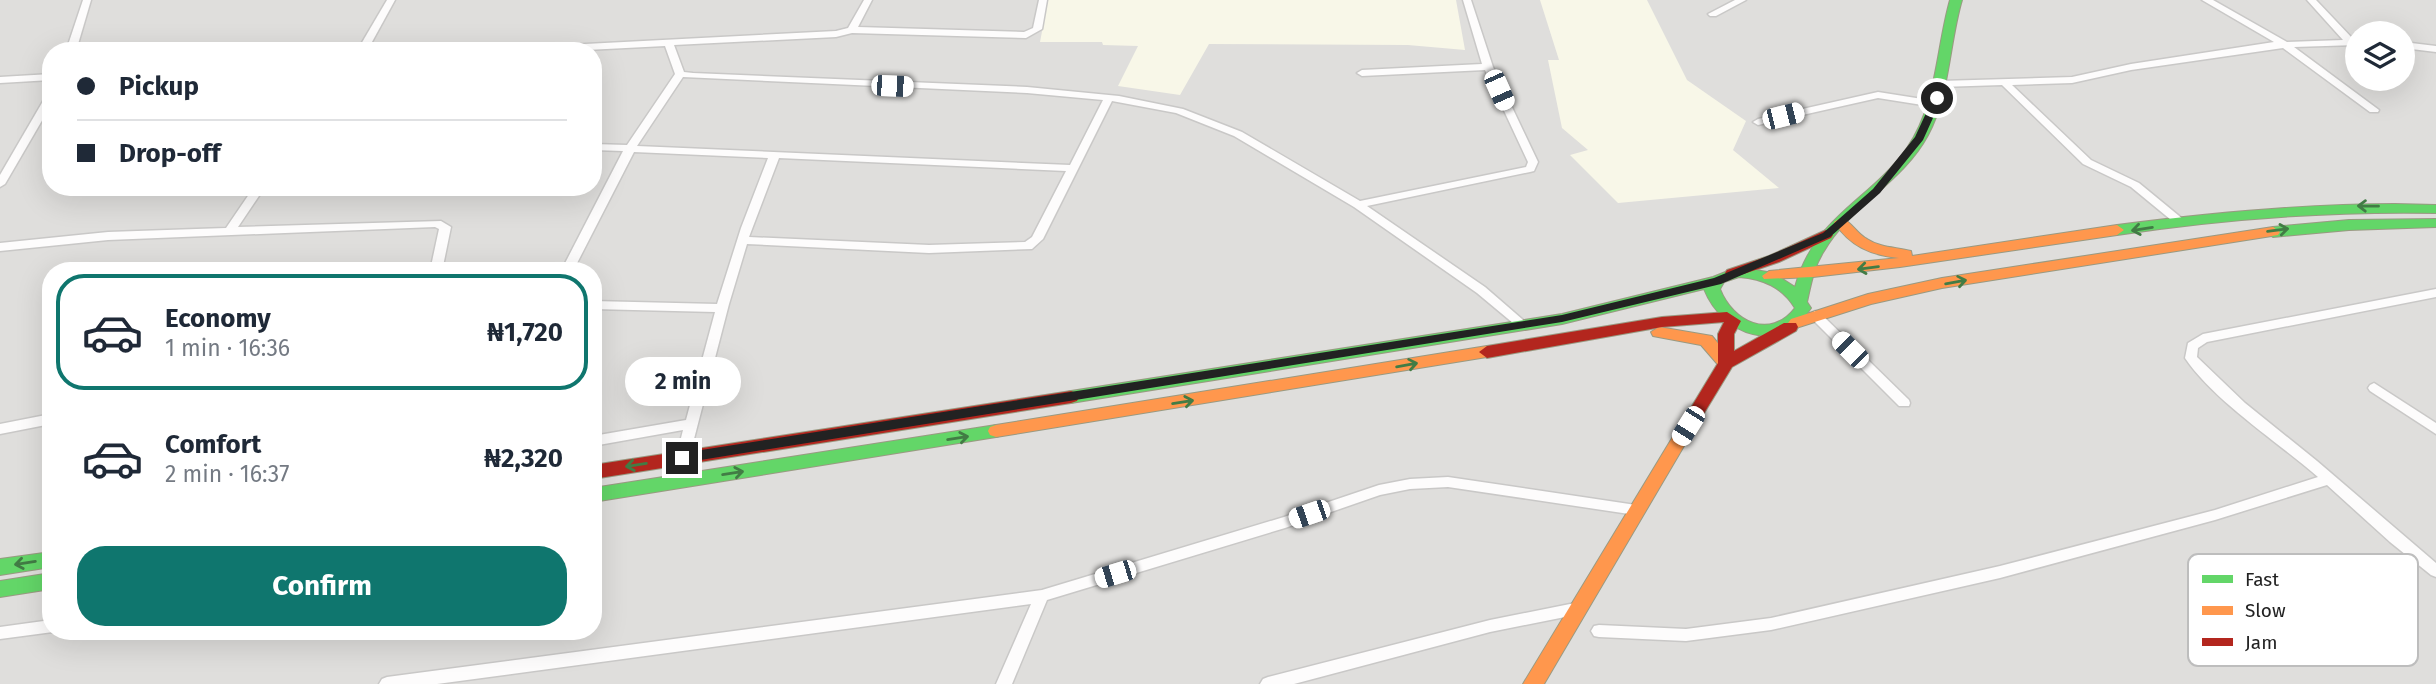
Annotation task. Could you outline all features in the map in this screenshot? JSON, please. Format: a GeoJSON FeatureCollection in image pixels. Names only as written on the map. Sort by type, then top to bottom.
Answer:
{"type":"FeatureCollection","features":[{"type":"Feature","properties":{"kind":"main road"},"geometry":{"type":"LineString","coordinates":[[602,471],[1522,325],[1616,307],[1725,277],[1774,259],[1826,235],[1876,191],[1920,138],[1935,104],[1940,84],[1941,55],[1956,0]]}},
{"type":"Feature","properties":{"kind":"main road"},"geometry":{"type":"LineString","coordinates":[[1725,277],[1805,275],[1957,257],[2180,222],[2324,206],[2436,209]]}},
{"type":"Feature","properties":{"kind":"main road"},"geometry":{"type":"LineString","coordinates":[[2224,216],[2246,235]]}},
{"type":"Feature","properties":{"kind":"main road"},"geometry":{"type":"LineString","coordinates":[[1841,222],[1858,245],[1872,250],[1957,257]]}},
{"type":"Feature","properties":{"kind":"main road"},"geometry":{"type":"LineString","coordinates":[[1533,684],[1575,609],[1726,363],[1793,325],[1815,315],[1949,283],[2246,235],[2337,223],[2436,223]]}},
{"type":"Feature","properties":{"kind":"main road"},"geometry":{"type":"LineString","coordinates":[[1799,302],[1805,275],[1826,235]]}},
{"type":"Feature","properties":{"kind":"main road"},"geometry":{"type":"LineString","coordinates":[[1769,276],[1788,286],[1803,308],[1793,325]]}},
{"type":"Feature","properties":{"kind":"main road"},"geometry":{"type":"LineString","coordinates":[[1725,277],[1712,295],[1717,307],[1730,319]]}},
{"type":"Feature","properties":{"kind":"main road"},"geometry":{"type":"LineString","coordinates":[[1726,363],[1726,334],[1730,319]]}},
{"type":"Feature","properties":{"kind":"main road"},"geometry":{"type":"LineString","coordinates":[[602,494],[1662,322],[1730,319],[1758,329],[1793,325]]}},
{"type":"Feature","properties":{"kind":"main road"},"geometry":{"type":"LineString","coordinates":[[1629,329],[1684,334],[1706,340],[1716,348],[1726,363]]}},
{"type":"Feature","properties":{"kind":"main road"},"geometry":{"type":"LineString","coordinates":[[0,567],[42,560]]}},
{"type":"Feature","properties":{"kind":"main road"},"geometry":{"type":"LineString","coordinates":[[0,589],[42,582]]}},
{"type":"Feature","properties":{"kind":"street"},"geometry":{"type":"LineString","coordinates":[[74,42],[87,0]]}},
{"type":"Feature","properties":{"kind":"street"},"geometry":{"type":"LineString","coordinates":[[367,42],[391,0]]}},
{"type":"Feature","properties":{"kind":"street"},"geometry":{"type":"LineString","coordinates":[[852,30],[868,0]]}},
{"type":"Feature","properties":{"kind":"street"},"geometry":{"type":"LineString","coordinates":[[602,46],[852,30],[1026,35],[1037,29],[1043,0]]}},
{"type":"Feature","properties":{"kind":"street"},"geometry":{"type":"LineString","coordinates":[[1358,205],[1530,169],[1533,162],[1488,66],[1467,0]]}},
{"type":"Feature","properties":{"kind":"street"},"geometry":{"type":"LineString","coordinates":[[1713,14],[1742,0]]}},
{"type":"Feature","properties":{"kind":"street"},"geometry":{"type":"LineString","coordinates":[[2206,0],[2284,44],[2374,110]]}},
{"type":"Feature","properties":{"kind":"street"},"geometry":{"type":"LineString","coordinates":[[2311,0],[2345,33]]}},
{"type":"Feature","properties":{"kind":"street"},"geometry":{"type":"LineString","coordinates":[[1940,84],[2072,80],[2131,67],[2284,44],[2345,42]]}},
{"type":"Feature","properties":{"kind":"street"},"geometry":{"type":"LineString","coordinates":[[668,43],[680,74]]}},
{"type":"Feature","properties":{"kind":"street"},"geometry":{"type":"LineString","coordinates":[[2415,46],[2436,49]]}},
{"type":"Feature","properties":{"kind":"street"},"geometry":{"type":"LineString","coordinates":[[1362,73],[1488,66]]}},
{"type":"Feature","properties":{"kind":"street"},"geometry":{"type":"LineString","coordinates":[[680,74],[1027,90],[1109,98],[1179,111],[1207,121],[1285,160],[1358,205],[1480,290],[1522,325]]}},
{"type":"Feature","properties":{"kind":"street"},"geometry":{"type":"LineString","coordinates":[[572,262],[631,147],[680,74]]}},
{"type":"Feature","properties":{"kind":"street"},"geometry":{"type":"LineString","coordinates":[[0,80],[42,78]]}},
{"type":"Feature","properties":{"kind":"street"},"geometry":{"type":"LineString","coordinates":[[2005,83],[2087,162],[2135,185],[2180,222]]}},
{"type":"Feature","properties":{"kind":"street"},"geometry":{"type":"LineString","coordinates":[[1758,121],[1878,95],[1935,104]]}},
{"type":"Feature","properties":{"kind":"street"},"geometry":{"type":"LineString","coordinates":[[744,240],[929,248],[1028,246],[1037,239],[1109,98]]}},
{"type":"Feature","properties":{"kind":"street"},"geometry":{"type":"LineString","coordinates":[[0,184],[6,165],[42,110]]}},
{"type":"Feature","properties":{"kind":"street"},"geometry":{"type":"LineString","coordinates":[[602,147],[1073,168]]}},
{"type":"Feature","properties":{"kind":"street"},"geometry":{"type":"LineString","coordinates":[[682,458],[722,308],[758,193],[775,154]]}},
{"type":"Feature","properties":{"kind":"street"},"geometry":{"type":"LineString","coordinates":[[229,232],[254,196]]}},
{"type":"Feature","properties":{"kind":"street"},"geometry":{"type":"LineString","coordinates":[[0,247],[107,236],[437,223],[444,227],[438,262]]}},
{"type":"Feature","properties":{"kind":"street"},"geometry":{"type":"LineString","coordinates":[[2414,554],[2375,524],[2329,479],[2209,379],[2191,358],[2192,346],[2203,338],[2433,297]]}},
{"type":"Feature","properties":{"kind":"street"},"geometry":{"type":"LineString","coordinates":[[602,305],[722,308]]}},
{"type":"Feature","properties":{"kind":"street"},"geometry":{"type":"LineString","coordinates":[[1815,315],[1904,403]]}},
{"type":"Feature","properties":{"kind":"street"},"geometry":{"type":"LineString","coordinates":[[2374,388],[2436,429]]}},
{"type":"Feature","properties":{"kind":"street"},"geometry":{"type":"LineString","coordinates":[[0,429],[42,421]]}},
{"type":"Feature","properties":{"kind":"street"},"geometry":{"type":"LineString","coordinates":[[602,439],[691,424]]}},
{"type":"Feature","properties":{"kind":"street"},"geometry":{"type":"LineString","coordinates":[[1599,631],[1686,635],[1771,624],[2000,572],[2215,515],[2329,479]]}},
{"type":"Feature","properties":{"kind":"street"},"geometry":{"type":"LineString","coordinates":[[387,684],[1042,596],[1285,523],[1380,490],[1410,484],[1448,482],[1636,510]]}},
{"type":"Feature","properties":{"kind":"street"},"geometry":{"type":"LineString","coordinates":[[2418,557],[2436,571]]}},
{"type":"Feature","properties":{"kind":"street"},"geometry":{"type":"LineString","coordinates":[[1004,684],[1042,596]]}},
{"type":"Feature","properties":{"kind":"street"},"geometry":{"type":"LineString","coordinates":[[1268,684],[1465,632],[1575,609]]}},
{"type":"Feature","properties":{"kind":"street"},"geometry":{"type":"LineString","coordinates":[[0,633],[42,627]]}},
{"type":"Feature","properties":{"kind":"shaded area"},"geometry":{"type":"Polygon","coordinates":[[[0,0],[2436,0],[2436,684],[0,684],[0,0]]]}},
{"type":"Feature","properties":{"kind":"shaded area"},"geometry":{"type":"Polygon","coordinates":[[[1048,0],[1456,0],[1465,50],[1408,45],[1209,44],[1180,95],[1118,86],[1138,46],[1103,45],[1102,42],[1040,42],[1048,0]]]}},
{"type":"Feature","properties":{"kind":"shaded area"},"geometry":{"type":"Polygon","coordinates":[[[1540,0],[1647,0],[1687,80],[1746,121],[1733,150],[1779,188],[1618,203],[1570,155],[1588,150],[1562,128],[1548,60],[1559,60],[1540,0]]]}},
{"type":"Feature","properties":{"kind":"traffic: fast"},"geometry":{"type":"LineString","coordinates":[[1799,302],[1810,263],[1822,242],[1846,215],[1900,165],[1921,136],[1934,103],[1956,0]]}},
{"type":"Feature","properties":{"kind":"traffic: fast"},"geometry":{"type":"LineString","coordinates":[[2117,230],[2276,212],[2355,208],[2436,209]]}},
{"type":"Feature","properties":{"kind":"traffic: fast"},"geometry":{"type":"LineString","coordinates":[[2273,232],[2349,225],[2436,223]]}},
{"type":"Feature","properties":{"kind":"traffic: fast"},"geometry":{"type":"LineString","coordinates":[[1738,272],[1758,274],[1776,281],[1791,292],[1803,308],[1793,321],[1781,328],[1767,331],[1739,323],[1727,315],[1712,289],[1719,279],[1738,272]]}},
{"type":"Feature","properties":{"kind":"traffic: fast"},"geometry":{"type":"LineString","coordinates":[[1071,397],[1562,319],[1717,281]]}},
{"type":"Feature","properties":{"kind":"traffic: fast"},"geometry":{"type":"LineString","coordinates":[[602,494],[996,431]]}},
{"type":"Feature","properties":{"kind":"traffic: fast"},"geometry":{"type":"LineString","coordinates":[[0,567],[42,560]]}},
{"type":"Feature","properties":{"kind":"traffic: fast"},"geometry":{"type":"LineString","coordinates":[[0,589],[42,582]]}},
{"type":"Feature","properties":{"kind":"traffic: slow"},"geometry":{"type":"LineString","coordinates":[[1841,222],[1854,237],[1869,247],[1906,254]]}},
{"type":"Feature","properties":{"kind":"traffic: slow"},"geometry":{"type":"LineString","coordinates":[[1769,276],[1900,263],[2117,230]]}},
{"type":"Feature","properties":{"kind":"traffic: slow"},"geometry":{"type":"LineString","coordinates":[[1796,323],[1868,299],[1942,283],[2273,232]]}},
{"type":"Feature","properties":{"kind":"traffic: slow"},"geometry":{"type":"LineString","coordinates":[[1659,332],[1706,340],[1726,363]]}},
{"type":"Feature","properties":{"kind":"traffic: slow"},"geometry":{"type":"LineString","coordinates":[[996,431],[1487,352]]}},
{"type":"Feature","properties":{"kind":"traffic: slow"},"geometry":{"type":"LineString","coordinates":[[1533,684],[1683,434]]}},
{"type":"Feature","properties":{"kind":"traffic: jam"},"geometry":{"type":"LineString","coordinates":[[1732,273],[1774,259],[1826,235]]}},
{"type":"Feature","properties":{"kind":"traffic: jam"},"geometry":{"type":"LineString","coordinates":[[1487,352],[1662,322],[1727,317]]}},
{"type":"Feature","properties":{"kind":"traffic: jam"},"geometry":{"type":"LineString","coordinates":[[1726,363],[1726,334],[1733,321]]}},
{"type":"Feature","properties":{"kind":"traffic: jam"},"geometry":{"type":"LineString","coordinates":[[1683,434],[1726,363],[1790,327]]}},
{"type":"Feature","properties":{"kind":"traffic: jam"},"geometry":{"type":"LineString","coordinates":[[602,471],[1071,397]]}},
{"type":"Feature","properties":{"kind":"route"},"geometry":{"type":"LineString","coordinates":[[682,458],[1273,367],[1562,319],[1717,281],[1826,235],[1876,191],[1920,138],[1937,98]]}}]}
